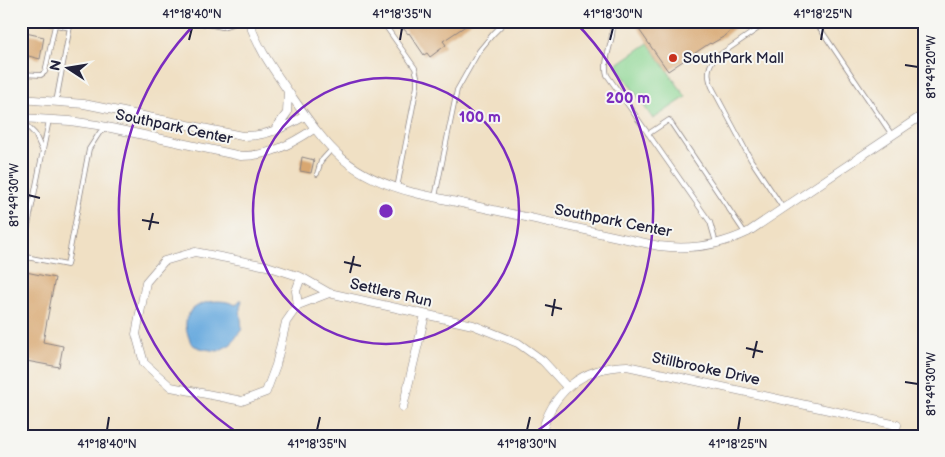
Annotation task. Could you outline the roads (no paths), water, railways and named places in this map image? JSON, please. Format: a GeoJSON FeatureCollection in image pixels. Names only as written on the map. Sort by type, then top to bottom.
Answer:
{"type":"FeatureCollection","features":[{"type":"Feature","properties":{"kind":"street","name":"Southpark Center"},"geometry":{"type":"LineString","coordinates":[[249,21],[262,51],[314,129],[332,149],[357,170],[372,179],[435,198],[653,245],[682,248],[716,243],[745,233],[784,209],[924,114]]}},
{"type":"Feature","properties":{"kind":"street"},"geometry":{"type":"LineString","coordinates":[[274,131],[287,113],[288,91]]}},
{"type":"Feature","properties":{"kind":"street","name":"Southpark Center"},"geometry":{"type":"LineString","coordinates":[[21,100],[84,104],[237,136],[252,136],[274,131],[305,116]]}},
{"type":"Feature","properties":{"kind":"street","name":"Southpark Center"},"geometry":{"type":"LineString","coordinates":[[21,119],[82,122],[223,153],[246,156],[279,150],[314,129]]}},
{"type":"Feature","properties":{"kind":"street","name":"Settlers Run"},"geometry":{"type":"LineString","coordinates":[[298,305],[286,322],[276,365],[266,392],[242,401],[171,387],[144,363],[136,334],[146,282],[164,261],[195,252],[266,266],[301,277],[329,293],[473,325],[518,343],[543,361],[567,387]]}},
{"type":"Feature","properties":{"kind":"street"},"geometry":{"type":"LineString","coordinates":[[301,277],[296,290],[298,305],[329,293]]}},
{"type":"Feature","properties":{"kind":"street"},"geometry":{"type":"LineString","coordinates":[[404,407],[425,315]]}},
{"type":"Feature","properties":{"kind":"street","name":"Stillbrooke Drive"},"geometry":{"type":"LineString","coordinates":[[542,436],[549,412],[556,398],[567,387],[598,370],[611,366],[627,366],[897,425],[894,436]]}},
{"type":"Feature","properties":{"kind":"lane"},"geometry":{"type":"LineString","coordinates":[[37,21],[70,28]]}},
{"type":"Feature","properties":{"kind":"lane"},"geometry":{"type":"LineString","coordinates":[[56,102],[71,21]]}},
{"type":"Feature","properties":{"kind":"lane"},"geometry":{"type":"LineString","coordinates":[[190,21],[219,27],[242,21]]}},
{"type":"Feature","properties":{"kind":"lane"},"geometry":{"type":"LineString","coordinates":[[382,21],[415,68],[417,79],[397,188]]}},
{"type":"Feature","properties":{"kind":"lane"},"geometry":{"type":"LineString","coordinates":[[435,198],[457,90],[482,46],[506,21]]}},
{"type":"Feature","properties":{"kind":"lane"},"geometry":{"type":"LineString","coordinates":[[612,21],[613,29],[606,66],[607,75],[710,222],[716,243]]}},
{"type":"Feature","properties":{"kind":"lane"},"geometry":{"type":"LineString","coordinates":[[769,21],[715,58],[710,64],[708,75],[712,87],[751,160],[784,209]]}},
{"type":"Feature","properties":{"kind":"lane"},"geometry":{"type":"LineString","coordinates":[[815,21],[892,135]]}},
{"type":"Feature","properties":{"kind":"lane"},"geometry":{"type":"LineString","coordinates":[[21,74],[40,74],[45,72],[55,25]]}},
{"type":"Feature","properties":{"kind":"lane"},"geometry":{"type":"LineString","coordinates":[[21,119],[35,134],[43,151]]}},
{"type":"Feature","properties":{"kind":"lane"},"geometry":{"type":"LineString","coordinates":[[49,120],[22,256],[67,265],[89,149],[100,132],[110,127]]}},
{"type":"Feature","properties":{"kind":"lane"},"geometry":{"type":"LineString","coordinates":[[648,134],[669,120],[745,233]]}},
{"type":"Feature","properties":{"kind":"lane"},"geometry":{"type":"LineString","coordinates":[[317,174],[320,161],[332,149]]}},
{"type":"Feature","properties":{"kind":"water"},"geometry":{"type":"Polygon","coordinates":[[[242,300],[240,308],[242,329],[231,344],[218,351],[200,348],[192,343],[187,332],[186,322],[188,315],[194,309],[201,304],[219,301],[236,305],[242,300]]]}},
{"type":"Feature","properties":{"kind":"place","name":"SouthPark Mall"},"geometry":{"type":"Point","coordinates":[673,58]}}]}
